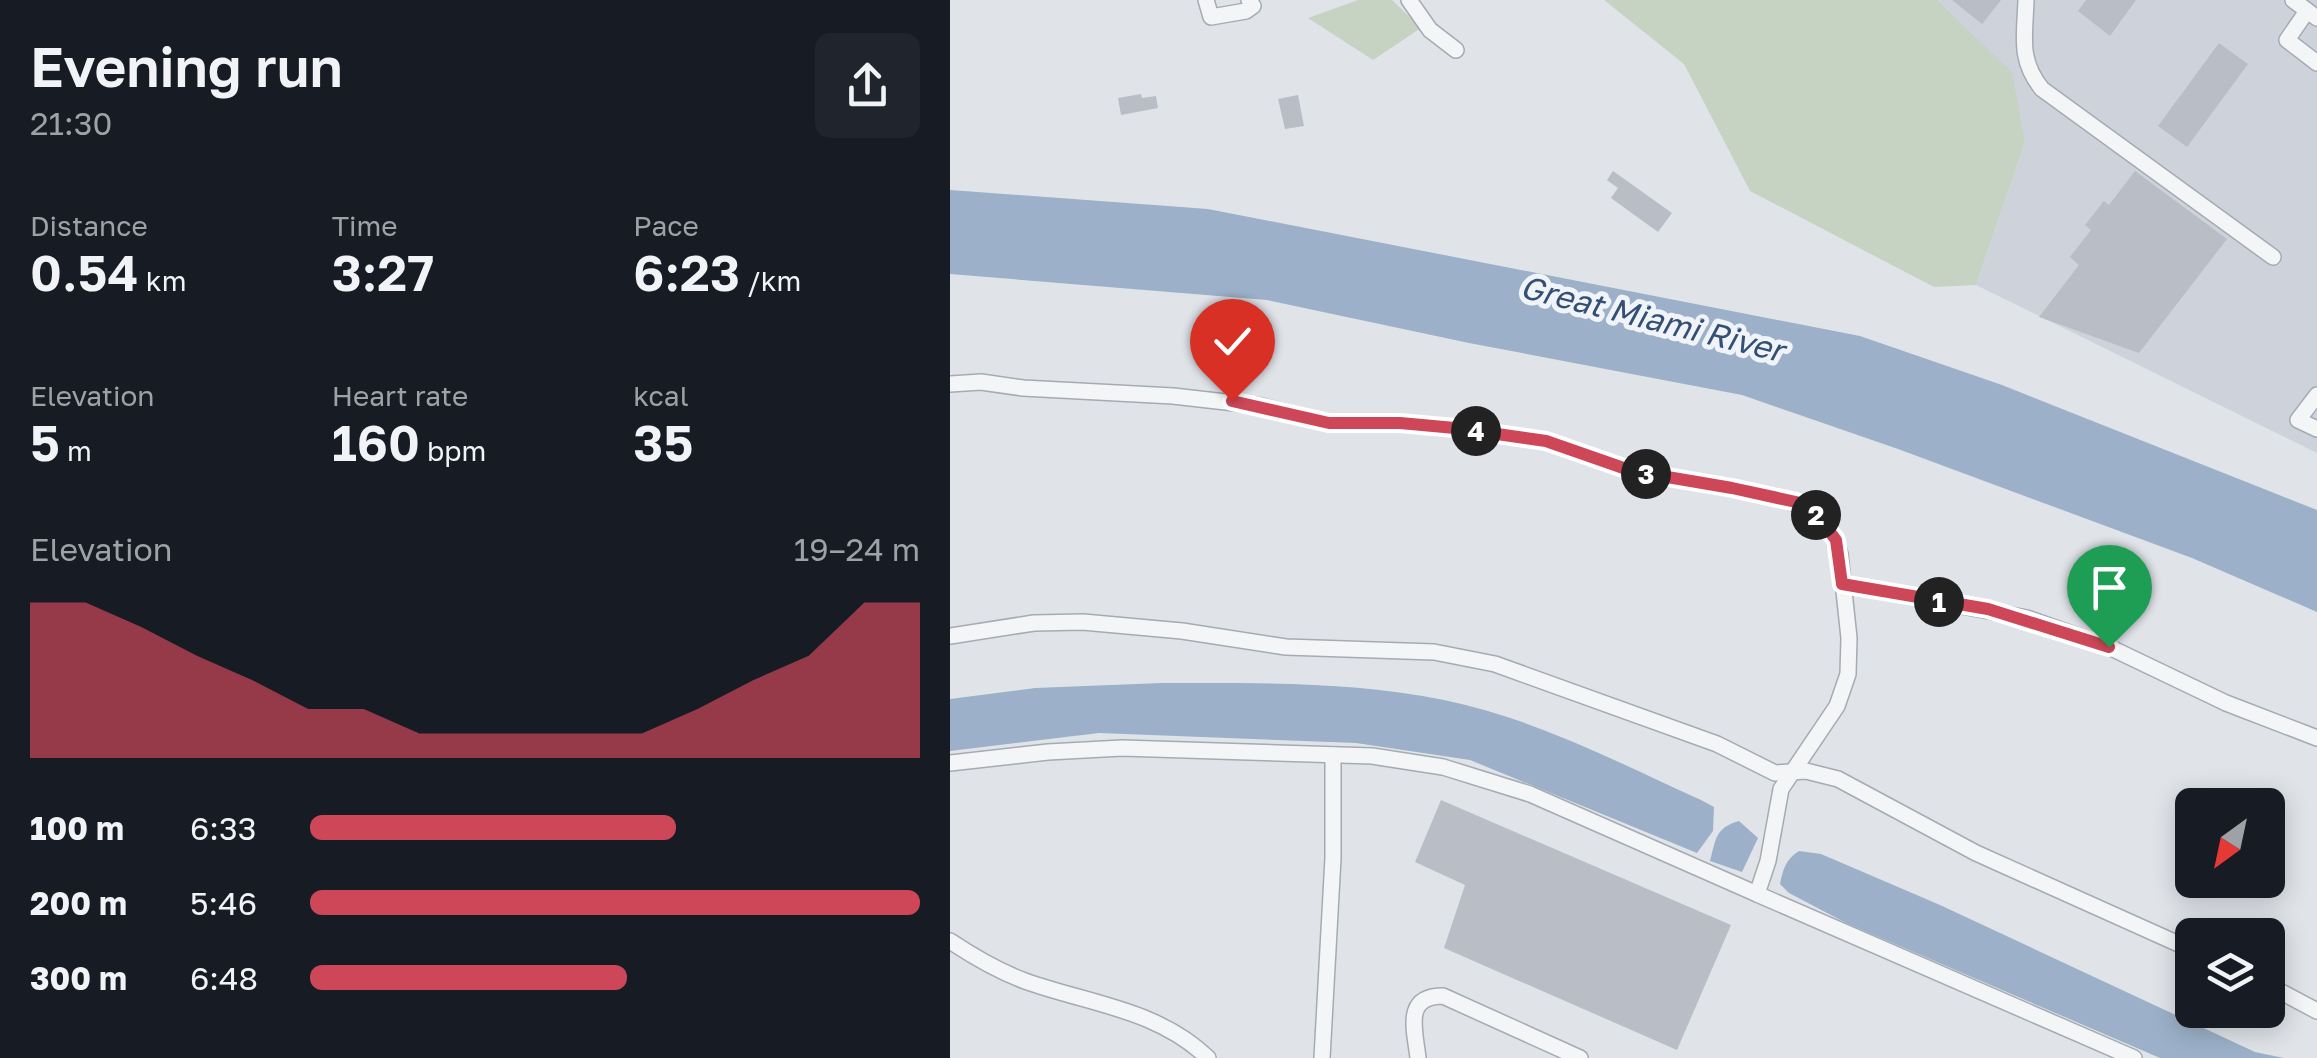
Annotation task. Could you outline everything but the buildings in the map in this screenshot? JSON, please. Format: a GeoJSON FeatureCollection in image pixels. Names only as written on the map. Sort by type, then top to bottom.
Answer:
{"type":"FeatureCollection","features":[{"type":"Feature","properties":{"kind":"street"},"geometry":{"type":"LineString","coordinates":[[1206,0],[1211,16],[1246,11],[1254,6],[1249,0]]}},
{"type":"Feature","properties":{"kind":"street"},"geometry":{"type":"LineString","coordinates":[[1409,0],[1430,30],[1456,50]]}},
{"type":"Feature","properties":{"kind":"street"},"geometry":{"type":"LineString","coordinates":[[2026,0],[2024,58],[2028,72],[2042,89],[2272,256]]}},
{"type":"Feature","properties":{"kind":"street"},"geometry":{"type":"LineString","coordinates":[[2294,0],[2312,14],[2287,40],[2317,63]]}},
{"type":"Feature","properties":{"kind":"street"},"geometry":{"type":"LineString","coordinates":[[950,384],[981,382],[1173,396],[1262,406],[1329,423],[1455,428],[1546,441],[1632,471],[1796,502],[1818,516],[1836,540],[1850,658],[1844,688],[1828,722],[1789,773],[1778,800],[1768,861],[1757,894]]}},
{"type":"Feature","properties":{"kind":"street"},"geometry":{"type":"LineString","coordinates":[[2317,396],[2298,420],[2317,429]]}},
{"type":"Feature","properties":{"kind":"street"},"geometry":{"type":"LineString","coordinates":[[1842,584],[2027,618],[2109,647],[2226,703],[2317,738]]}},
{"type":"Feature","properties":{"kind":"street"},"geometry":{"type":"LineString","coordinates":[[950,636],[1034,623],[1083,622],[1182,630],[1286,647],[1456,655],[1526,674],[1716,744],[1775,773],[1806,771],[1838,779],[1976,853],[2175,942]]}},
{"type":"Feature","properties":{"kind":"street"},"geometry":{"type":"LineString","coordinates":[[950,763],[1122,748],[1372,756],[1443,767],[1497,782],[2134,1058]]}},
{"type":"Feature","properties":{"kind":"street"},"geometry":{"type":"LineString","coordinates":[[1322,1058],[1333,858],[1333,755]]}},
{"type":"Feature","properties":{"kind":"street"},"geometry":{"type":"LineString","coordinates":[[950,941],[981,961],[1026,981],[1154,1021],[1192,1043],[1208,1058]]}},
{"type":"Feature","properties":{"kind":"street"},"geometry":{"type":"LineString","coordinates":[[2285,994],[2317,1011]]}},
{"type":"Feature","properties":{"kind":"street"},"geometry":{"type":"LineString","coordinates":[[1418,1058],[1414,1016],[1420,1002],[1430,996],[1443,996],[1580,1058]]}},
{"type":"Feature","properties":{"kind":"shaded area"},"geometry":{"type":"Polygon","coordinates":[[[1937,0],[2317,0],[2317,453],[1976,285],[2025,142],[1937,0]]]}},
{"type":"Feature","properties":{"kind":"green space"},"geometry":{"type":"Polygon","coordinates":[[[1358,0],[1392,0],[1421,28],[1373,60],[1308,18],[1358,0]]]}},
{"type":"Feature","properties":{"kind":"green space"},"geometry":{"type":"Polygon","coordinates":[[[1604,0],[1937,0],[2012,72],[2025,142],[1976,285],[1934,287],[1750,191],[1684,64],[1604,0]]]}},
{"type":"Feature","properties":{"kind":"water","name":"Great Miami River"},"geometry":{"type":"Polygon","coordinates":[[[950,190],[1208,209],[1860,336],[2002,385],[2317,510],[2317,612],[2192,558],[1742,395],[1267,300],[950,274],[950,190]]]}},
{"type":"Feature","properties":{"kind":"water"},"geometry":{"type":"Polygon","coordinates":[[[1162,683],[1339,686],[1409,694],[1478,708],[1576,743],[1701,800],[1714,807],[1713,831],[1697,853],[1470,760],[1356,743],[1099,733],[950,751],[950,699],[1035,688],[1162,683]]]}},
{"type":"Feature","properties":{"kind":"water"},"geometry":{"type":"Polygon","coordinates":[[[1739,821],[1758,838],[1742,872],[1710,861],[1721,831],[1739,821]]]}},
{"type":"Feature","properties":{"kind":"water"},"geometry":{"type":"Polygon","coordinates":[[[1799,851],[1821,854],[2175,1015],[2175,1028],[2204,1028],[2255,1052],[2284,1058],[2160,1058],[1846,923],[1789,893],[1780,884],[1788,861],[1799,851]]]}},
{"type":"Feature","properties":{"kind":"route"},"geometry":{"type":"LineString","coordinates":[[1232,401],[1329,423],[1400,423],[1546,441],[1632,471],[1796,502],[1830,529],[1840,554],[1842,584],[2027,618],[2109,647]]}}]}
